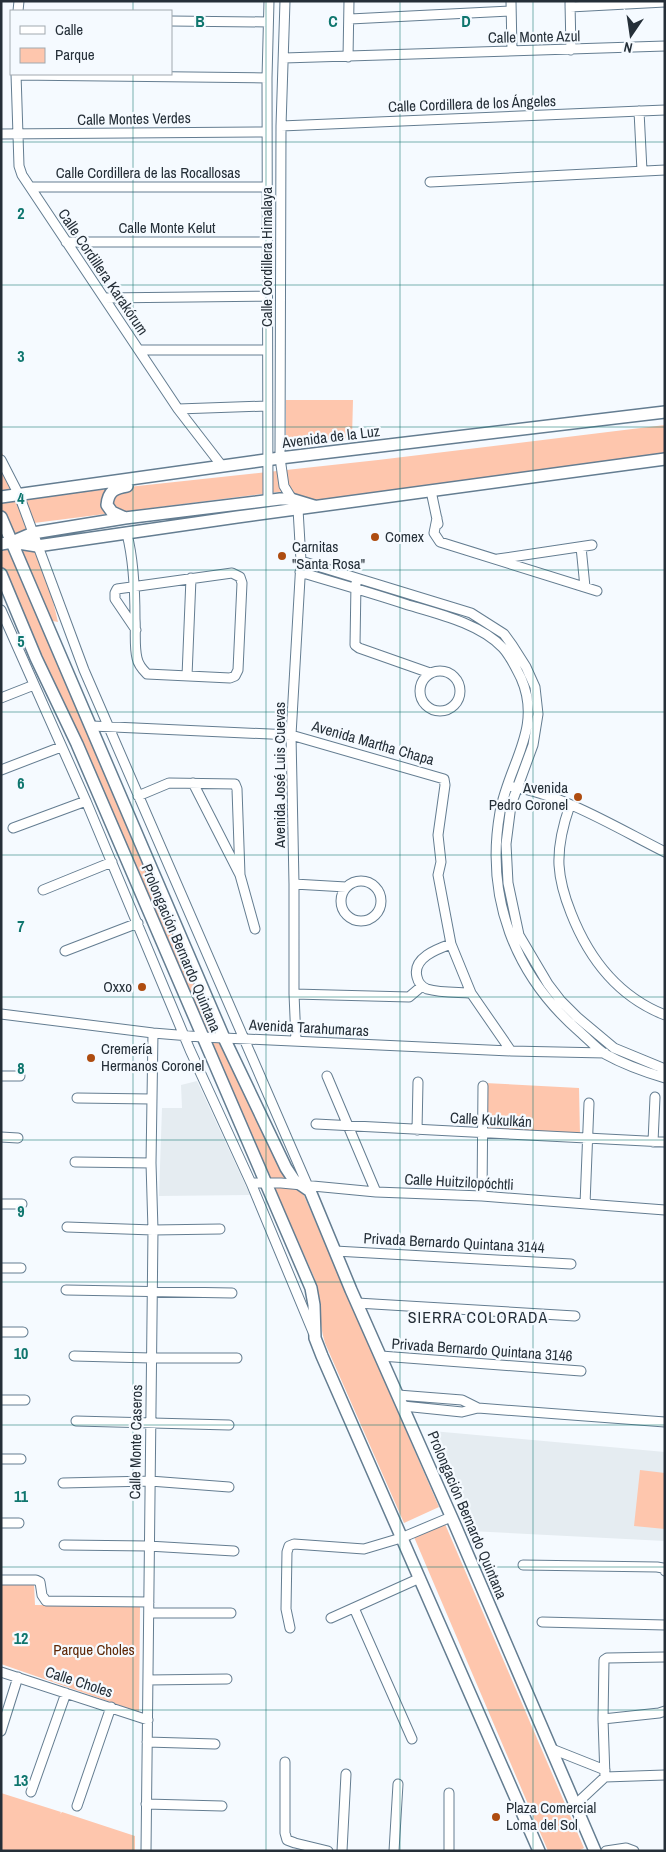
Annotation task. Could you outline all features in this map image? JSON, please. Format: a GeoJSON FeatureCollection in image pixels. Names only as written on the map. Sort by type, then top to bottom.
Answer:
{"type":"FeatureCollection","features":[{"type":"Feature","properties":{"kind":"main road","name":"Avenida de la Luz"},"geometry":{"type":"LineString","coordinates":[[1,498],[280,458],[665,412]]}},
{"type":"Feature","properties":{"kind":"main road"},"geometry":{"type":"LineString","coordinates":[[6,543],[37,546],[665,459]]}},
{"type":"Feature","properties":{"kind":"main road"},"geometry":{"type":"LineString","coordinates":[[125,518],[112,512],[107,505],[108,497],[114,489],[180,478],[198,470]]}},
{"type":"Feature","properties":{"kind":"main road"},"geometry":{"type":"LineString","coordinates":[[6,543],[32,532],[125,518],[291,498],[315,506]]}},
{"type":"Feature","properties":{"kind":"main road","name":"Prolongación Bernardo Quintana"},"geometry":{"type":"LineString","coordinates":[[1,517],[6,543],[39,604],[224,1038],[286,1168],[294,1180],[306,1187],[398,1394],[595,1851]]}},
{"type":"Feature","properties":{"kind":"main road","name":"Prolongación Bernardo Quintana"},"geometry":{"type":"LineString","coordinates":[[1,574],[36,658],[77,744],[202,1037],[267,1183],[311,1288],[314,1304],[315,1338],[539,1851]]}},
{"type":"Feature","properties":{"kind":"street","name":"Calle Cordillera Himalaya"},"geometry":{"type":"LineString","coordinates":[[268,501],[267,78],[269,1]]}},
{"type":"Feature","properties":{"kind":"street","name":"Calle Cordillera Himalaya"},"geometry":{"type":"LineString","coordinates":[[285,1],[281,126],[280,458],[284,486],[298,509]]}},
{"type":"Feature","properties":{"kind":"street"},"geometry":{"type":"LineString","coordinates":[[348,57],[349,1]]}},
{"type":"Feature","properties":{"kind":"street"},"geometry":{"type":"LineString","coordinates":[[511,1],[512,50]]}},
{"type":"Feature","properties":{"kind":"street"},"geometry":{"type":"LineString","coordinates":[[571,50],[570,4],[665,2]]}},
{"type":"Feature","properties":{"kind":"street"},"geometry":{"type":"LineString","coordinates":[[350,19],[511,11]]}},
{"type":"Feature","properties":{"kind":"street"},"geometry":{"type":"LineString","coordinates":[[172,21],[268,22]]}},
{"type":"Feature","properties":{"kind":"street","name":"Calle Monte Azul"},"geometry":{"type":"LineString","coordinates":[[284,58],[665,46]]}},
{"type":"Feature","properties":{"kind":"street"},"geometry":{"type":"LineString","coordinates":[[16,75],[267,78]]}},
{"type":"Feature","properties":{"kind":"street","name":"Calle Cordillera Karakórum"},"geometry":{"type":"LineString","coordinates":[[16,75],[20,172],[178,409],[222,466]]}},
{"type":"Feature","properties":{"kind":"street","name":"Calle Cordillera de los Ángeles"},"geometry":{"type":"LineString","coordinates":[[281,126],[665,110]]}},
{"type":"Feature","properties":{"kind":"street"},"geometry":{"type":"LineString","coordinates":[[639,111],[642,171]]}},
{"type":"Feature","properties":{"kind":"street","name":"Calle Montes Verdes"},"geometry":{"type":"LineString","coordinates":[[1,134],[267,132]]}},
{"type":"Feature","properties":{"kind":"street"},"geometry":{"type":"LineString","coordinates":[[430,182],[665,170]]}},
{"type":"Feature","properties":{"kind":"street","name":"Calle Cordillera de las Rocallosas"},"geometry":{"type":"LineString","coordinates":[[30,187],[267,187]]}},
{"type":"Feature","properties":{"kind":"street","name":"Calle Monte Kelut"},"geometry":{"type":"LineString","coordinates":[[66,242],[267,242]]}},
{"type":"Feature","properties":{"kind":"street"},"geometry":{"type":"LineString","coordinates":[[104,298],[267,296]]}},
{"type":"Feature","properties":{"kind":"street"},"geometry":{"type":"LineString","coordinates":[[139,350],[267,350]]}},
{"type":"Feature","properties":{"kind":"street"},"geometry":{"type":"LineString","coordinates":[[178,409],[267,406]]}},
{"type":"Feature","properties":{"kind":"street","name":"Prolongación Bernardo Quintana"},"geometry":{"type":"LineString","coordinates":[[1,460],[20,495],[37,546],[84,670],[306,1187]]}},
{"type":"Feature","properties":{"kind":"street"},"geometry":{"type":"LineString","coordinates":[[431,491],[444,544],[597,591]]}},
{"type":"Feature","properties":{"kind":"street","name":"Avenida José Luis Cuevas"},"geometry":{"type":"LineString","coordinates":[[296,1040],[291,735],[301,561],[298,509]]}},
{"type":"Feature","properties":{"kind":"street"},"geometry":{"type":"LineString","coordinates":[[127,534],[134,586],[136,630],[136,656],[142,670],[147,674],[230,678],[238,673],[242,583],[240,577],[232,573],[190,578],[134,586],[118,589],[115,593],[115,599],[136,630]]}},
{"type":"Feature","properties":{"kind":"street"},"geometry":{"type":"LineString","coordinates":[[496,560],[592,545]]}},
{"type":"Feature","properties":{"kind":"street"},"geometry":{"type":"LineString","coordinates":[[581,547],[585,587]]}},
{"type":"Feature","properties":{"kind":"street"},"geometry":{"type":"LineString","coordinates":[[301,561],[471,613],[504,634],[517,668],[531,689],[528,704],[527,731],[512,787],[500,811],[496,870],[501,899],[523,963],[541,991],[563,1018],[605,1054],[665,1078]]}},
{"type":"Feature","properties":{"kind":"street"},"geometry":{"type":"LineString","coordinates":[[300,572],[461,622],[508,647]]}},
{"type":"Feature","properties":{"kind":"street"},"geometry":{"type":"LineString","coordinates":[[187,676],[190,578]]}},
{"type":"Feature","properties":{"kind":"street"},"geometry":{"type":"LineString","coordinates":[[356,579],[355,646],[430,673],[438,671],[454,676],[459,683],[460,696],[449,709],[437,711],[426,706],[422,701],[419,688],[421,682],[430,673]]}},
{"type":"Feature","properties":{"kind":"street","name":"Prolongación Bernardo Quintana"},"geometry":{"type":"LineString","coordinates":[[1,610],[5,631],[34,685],[86,801],[184,1035],[251,1183],[315,1338]]}},
{"type":"Feature","properties":{"kind":"street"},"geometry":{"type":"LineString","coordinates":[[1,698],[34,685]]}},
{"type":"Feature","properties":{"kind":"street","name":"Avenida Martha Chapa"},"geometry":{"type":"LineString","coordinates":[[92,726],[291,735],[444,779],[445,785],[438,835],[441,862],[438,878],[451,944],[471,993],[511,1051]]}},
{"type":"Feature","properties":{"kind":"street"},"geometry":{"type":"LineString","coordinates":[[1,770],[61,747]]}},
{"type":"Feature","properties":{"kind":"street"},"geometry":{"type":"LineString","coordinates":[[138,796],[169,783],[232,784],[237,786],[240,875]]}},
{"type":"Feature","properties":{"kind":"street"},"geometry":{"type":"LineString","coordinates":[[193,783],[240,875],[255,929]]}},
{"type":"Feature","properties":{"kind":"street"},"geometry":{"type":"LineString","coordinates":[[512,787],[570,805],[665,852]]}},
{"type":"Feature","properties":{"kind":"street"},"geometry":{"type":"LineString","coordinates":[[13,828],[86,801]]}},
{"type":"Feature","properties":{"kind":"street"},"geometry":{"type":"LineString","coordinates":[[570,805],[561,834],[559,867],[566,899],[578,930],[594,958],[616,982],[640,1004],[665,1015]]}},
{"type":"Feature","properties":{"kind":"street"},"geometry":{"type":"LineString","coordinates":[[44,890],[112,862]]}},
{"type":"Feature","properties":{"kind":"street"},"geometry":{"type":"LineString","coordinates":[[294,884],[346,887],[358,880],[371,883],[376,887],[382,899],[378,912],[368,920],[361,921],[348,917],[341,906],[342,892],[346,887]]}},
{"type":"Feature","properties":{"kind":"street"},"geometry":{"type":"LineString","coordinates":[[65,951],[138,922]]}},
{"type":"Feature","properties":{"kind":"street"},"geometry":{"type":"LineString","coordinates":[[515,936],[561,1001],[594,1033],[614,1048],[665,1069]]}},
{"type":"Feature","properties":{"kind":"street"},"geometry":{"type":"LineString","coordinates":[[451,944],[433,951],[422,960],[418,967],[417,976],[422,986],[442,992],[471,993]]}},
{"type":"Feature","properties":{"kind":"street"},"geometry":{"type":"LineString","coordinates":[[294,994],[409,997],[422,986]]}},
{"type":"Feature","properties":{"kind":"street","name":"Avenida Tarahumaras"},"geometry":{"type":"LineString","coordinates":[[1,1014],[153,1033],[202,1037],[605,1054]]}},
{"type":"Feature","properties":{"kind":"street","name":"Calle Monte Caseros"},"geometry":{"type":"LineString","coordinates":[[146,1851],[153,1230],[151,1164],[153,1033]]}},
{"type":"Feature","properties":{"kind":"street"},"geometry":{"type":"LineString","coordinates":[[605,1054],[614,1048]]}},
{"type":"Feature","properties":{"kind":"street"},"geometry":{"type":"LineString","coordinates":[[1,1076],[20,1076]]}},
{"type":"Feature","properties":{"kind":"street"},"geometry":{"type":"LineString","coordinates":[[327,1076],[376,1192]]}},
{"type":"Feature","properties":{"kind":"street"},"geometry":{"type":"LineString","coordinates":[[417,1130],[418,1082]]}},
{"type":"Feature","properties":{"kind":"street"},"geometry":{"type":"LineString","coordinates":[[482,1196],[483,1086]]}},
{"type":"Feature","properties":{"kind":"street"},"geometry":{"type":"LineString","coordinates":[[653,1142],[655,1097]]}},
{"type":"Feature","properties":{"kind":"street"},"geometry":{"type":"LineString","coordinates":[[77,1098],[152,1099]]}},
{"type":"Feature","properties":{"kind":"street"},"geometry":{"type":"LineString","coordinates":[[585,1204],[589,1103]]}},
{"type":"Feature","properties":{"kind":"street","name":"Calle Kukulkán"},"geometry":{"type":"LineString","coordinates":[[316,1124],[665,1142]]}},
{"type":"Feature","properties":{"kind":"street"},"geometry":{"type":"LineString","coordinates":[[1,1137],[18,1138]]}},
{"type":"Feature","properties":{"kind":"street"},"geometry":{"type":"LineString","coordinates":[[75,1162],[151,1164]]}},
{"type":"Feature","properties":{"kind":"street","name":"Calle Huitzilopóchtli"},"geometry":{"type":"LineString","coordinates":[[251,1183],[376,1192],[482,1196],[665,1210]]}},
{"type":"Feature","properties":{"kind":"street"},"geometry":{"type":"LineString","coordinates":[[1,1204],[22,1204]]}},
{"type":"Feature","properties":{"kind":"street"},"geometry":{"type":"LineString","coordinates":[[67,1227],[153,1230],[220,1229]]}},
{"type":"Feature","properties":{"kind":"street","name":"Privada Bernardo Quintana 3144"},"geometry":{"type":"LineString","coordinates":[[335,1251],[571,1264]]}},
{"type":"Feature","properties":{"kind":"street"},"geometry":{"type":"LineString","coordinates":[[1,1268],[21,1268]]}},
{"type":"Feature","properties":{"kind":"street"},"geometry":{"type":"LineString","coordinates":[[66,1290],[232,1293]]}},
{"type":"Feature","properties":{"kind":"street"},"geometry":{"type":"LineString","coordinates":[[357,1302],[575,1316]]}},
{"type":"Feature","properties":{"kind":"street"},"geometry":{"type":"LineString","coordinates":[[1,1332],[23,1332]]}},
{"type":"Feature","properties":{"kind":"street"},"geometry":{"type":"LineString","coordinates":[[74,1356],[237,1358]]}},
{"type":"Feature","properties":{"kind":"street","name":"Privada Bernardo Quintana 3146"},"geometry":{"type":"LineString","coordinates":[[381,1356],[581,1371]]}},
{"type":"Feature","properties":{"kind":"street"},"geometry":{"type":"LineString","coordinates":[[398,1394],[462,1400],[478,1408]]}},
{"type":"Feature","properties":{"kind":"street"},"geometry":{"type":"LineString","coordinates":[[1,1400],[25,1400]]}},
{"type":"Feature","properties":{"kind":"street"},"geometry":{"type":"LineString","coordinates":[[403,1406],[462,1412],[478,1408],[665,1422]]}},
{"type":"Feature","properties":{"kind":"street"},"geometry":{"type":"LineString","coordinates":[[76,1421],[229,1425]]}},
{"type":"Feature","properties":{"kind":"street"},"geometry":{"type":"LineString","coordinates":[[1,1459],[21,1459]]}},
{"type":"Feature","properties":{"kind":"street"},"geometry":{"type":"LineString","coordinates":[[63,1483],[150,1481],[229,1487]]}},
{"type":"Feature","properties":{"kind":"street"},"geometry":{"type":"LineString","coordinates":[[290,1628],[286,1608],[287,1552],[289,1546],[294,1544],[364,1550],[401,1538],[451,1517]]}},
{"type":"Feature","properties":{"kind":"street"},"geometry":{"type":"LineString","coordinates":[[1,1523],[18,1524]]}},
{"type":"Feature","properties":{"kind":"street"},"geometry":{"type":"LineString","coordinates":[[64,1545],[148,1546],[234,1551]]}},
{"type":"Feature","properties":{"kind":"street"},"geometry":{"type":"LineString","coordinates":[[523,1565],[664,1569]]}},
{"type":"Feature","properties":{"kind":"street"},"geometry":{"type":"LineString","coordinates":[[332,1618],[420,1578]]}},
{"type":"Feature","properties":{"kind":"street"},"geometry":{"type":"LineString","coordinates":[[1,1580],[36,1580],[40,1582],[42,1595],[46,1600],[149,1602]]}},
{"type":"Feature","properties":{"kind":"street"},"geometry":{"type":"LineString","coordinates":[[354,1608],[412,1738]]}},
{"type":"Feature","properties":{"kind":"street"},"geometry":{"type":"LineString","coordinates":[[149,1613],[231,1613]]}},
{"type":"Feature","properties":{"kind":"street"},"geometry":{"type":"LineString","coordinates":[[542,1622],[665,1625]]}},
{"type":"Feature","properties":{"kind":"street"},"geometry":{"type":"LineString","coordinates":[[575,1805],[605,1773],[603,1719],[604,1660],[607,1658],[665,1657]]}},
{"type":"Feature","properties":{"kind":"street","name":"Calle Choles"},"geometry":{"type":"LineString","coordinates":[[1,1672],[148,1720]]}},
{"type":"Feature","properties":{"kind":"street"},"geometry":{"type":"LineString","coordinates":[[1,1731],[18,1677]]}},
{"type":"Feature","properties":{"kind":"street"},"geometry":{"type":"LineString","coordinates":[[148,1680],[227,1679]]}},
{"type":"Feature","properties":{"kind":"street"},"geometry":{"type":"LineString","coordinates":[[31,1792],[66,1693]]}},
{"type":"Feature","properties":{"kind":"street"},"geometry":{"type":"LineString","coordinates":[[78,1806],[111,1707]]}},
{"type":"Feature","properties":{"kind":"street"},"geometry":{"type":"LineString","coordinates":[[603,1719],[663,1713]]}},
{"type":"Feature","properties":{"kind":"street"},"geometry":{"type":"LineString","coordinates":[[147,1742],[215,1744]]}},
{"type":"Feature","properties":{"kind":"street"},"geometry":{"type":"LineString","coordinates":[[552,1750],[605,1773],[665,1775]]}},
{"type":"Feature","properties":{"kind":"street"},"geometry":{"type":"LineString","coordinates":[[285,1762],[284,1834],[287,1840],[328,1851]]}},
{"type":"Feature","properties":{"kind":"street"},"geometry":{"type":"LineString","coordinates":[[342,1851],[346,1774]]}},
{"type":"Feature","properties":{"kind":"street"},"geometry":{"type":"LineString","coordinates":[[394,1851],[398,1784]]}},
{"type":"Feature","properties":{"kind":"street"},"geometry":{"type":"LineString","coordinates":[[449,1793],[450,1851]]}},
{"type":"Feature","properties":{"kind":"street"},"geometry":{"type":"LineString","coordinates":[[146,1804],[222,1806]]}},
{"type":"Feature","properties":{"kind":"street"},"geometry":{"type":"LineString","coordinates":[[611,1850],[626,1848],[634,1851]]}},
{"type":"Feature","properties":{"kind":"shaded area"},"geometry":{"type":"Polygon","coordinates":[[[197,1081],[250,1195],[159,1196],[162,1108],[182,1108],[181,1085],[197,1081]]]}},
{"type":"Feature","properties":{"kind":"shaded area"},"geometry":{"type":"Polygon","coordinates":[[[432,1431],[665,1452],[665,1541],[470,1531],[432,1431]]]}},
{"type":"Feature","properties":{"kind":"green space"},"geometry":{"type":"Polygon","coordinates":[[[286,400],[353,400],[352,438],[286,442],[286,400]]]}},
{"type":"Feature","properties":{"kind":"green space"},"geometry":{"type":"Polygon","coordinates":[[[665,425],[665,456],[317,501],[286,491],[34,523],[58,622],[48,620],[62,667],[135,847],[303,1193],[439,1507],[404,1523],[325,1343],[314,1277],[1,571],[1,451],[26,498],[378,460],[665,425]]]}},
{"type":"Feature","properties":{"kind":"green space"},"geometry":{"type":"Polygon","coordinates":[[[485,1083],[579,1088],[580,1135],[486,1129],[485,1083]]]}},
{"type":"Feature","properties":{"kind":"green space"},"geometry":{"type":"Polygon","coordinates":[[[640,1470],[665,1473],[665,1529],[634,1526],[640,1470]]]}},
{"type":"Feature","properties":{"kind":"green space"},"geometry":{"type":"Polygon","coordinates":[[[445,1524],[584,1848],[578,1851],[548,1851],[414,1537],[445,1524]]]}},
{"type":"Feature","properties":{"kind":"green space","name":"Parque Choles"},"geometry":{"type":"Polygon","coordinates":[[[1,1584],[34,1584],[35,1605],[140,1606],[139,1712],[1,1664],[1,1584]]]}},
{"type":"Feature","properties":{"kind":"green space"},"geometry":{"type":"Polygon","coordinates":[[[1,1793],[61,1812],[60,1814],[62,1812],[135,1836],[135,1851],[1,1851],[1,1793]]]}},
{"type":"Feature","properties":{"kind":"place","name":"Comex"},"geometry":{"type":"Point","coordinates":[375,537]}},
{"type":"Feature","properties":{"kind":"place","name":"Carnitas \"Santa Rosa\""},"geometry":{"type":"Point","coordinates":[282,556]}},
{"type":"Feature","properties":{"kind":"place","name":"Avenida Pedro Coronel"},"geometry":{"type":"Point","coordinates":[578,797]}},
{"type":"Feature","properties":{"kind":"place","name":"Oxxo"},"geometry":{"type":"Point","coordinates":[142,987]}},
{"type":"Feature","properties":{"kind":"place","name":"Cremería Hermanos Coronel"},"geometry":{"type":"Point","coordinates":[91,1058]}},
{"type":"Feature","properties":{"kind":"place","name":"Plaza Comercial Loma del Sol"},"geometry":{"type":"Point","coordinates":[496,1817]}},
{"type":"Feature","properties":{"kind":"district","name":"SIERRA COLORADA"},"geometry":{"type":"Point","coordinates":[478,1317]}}]}
